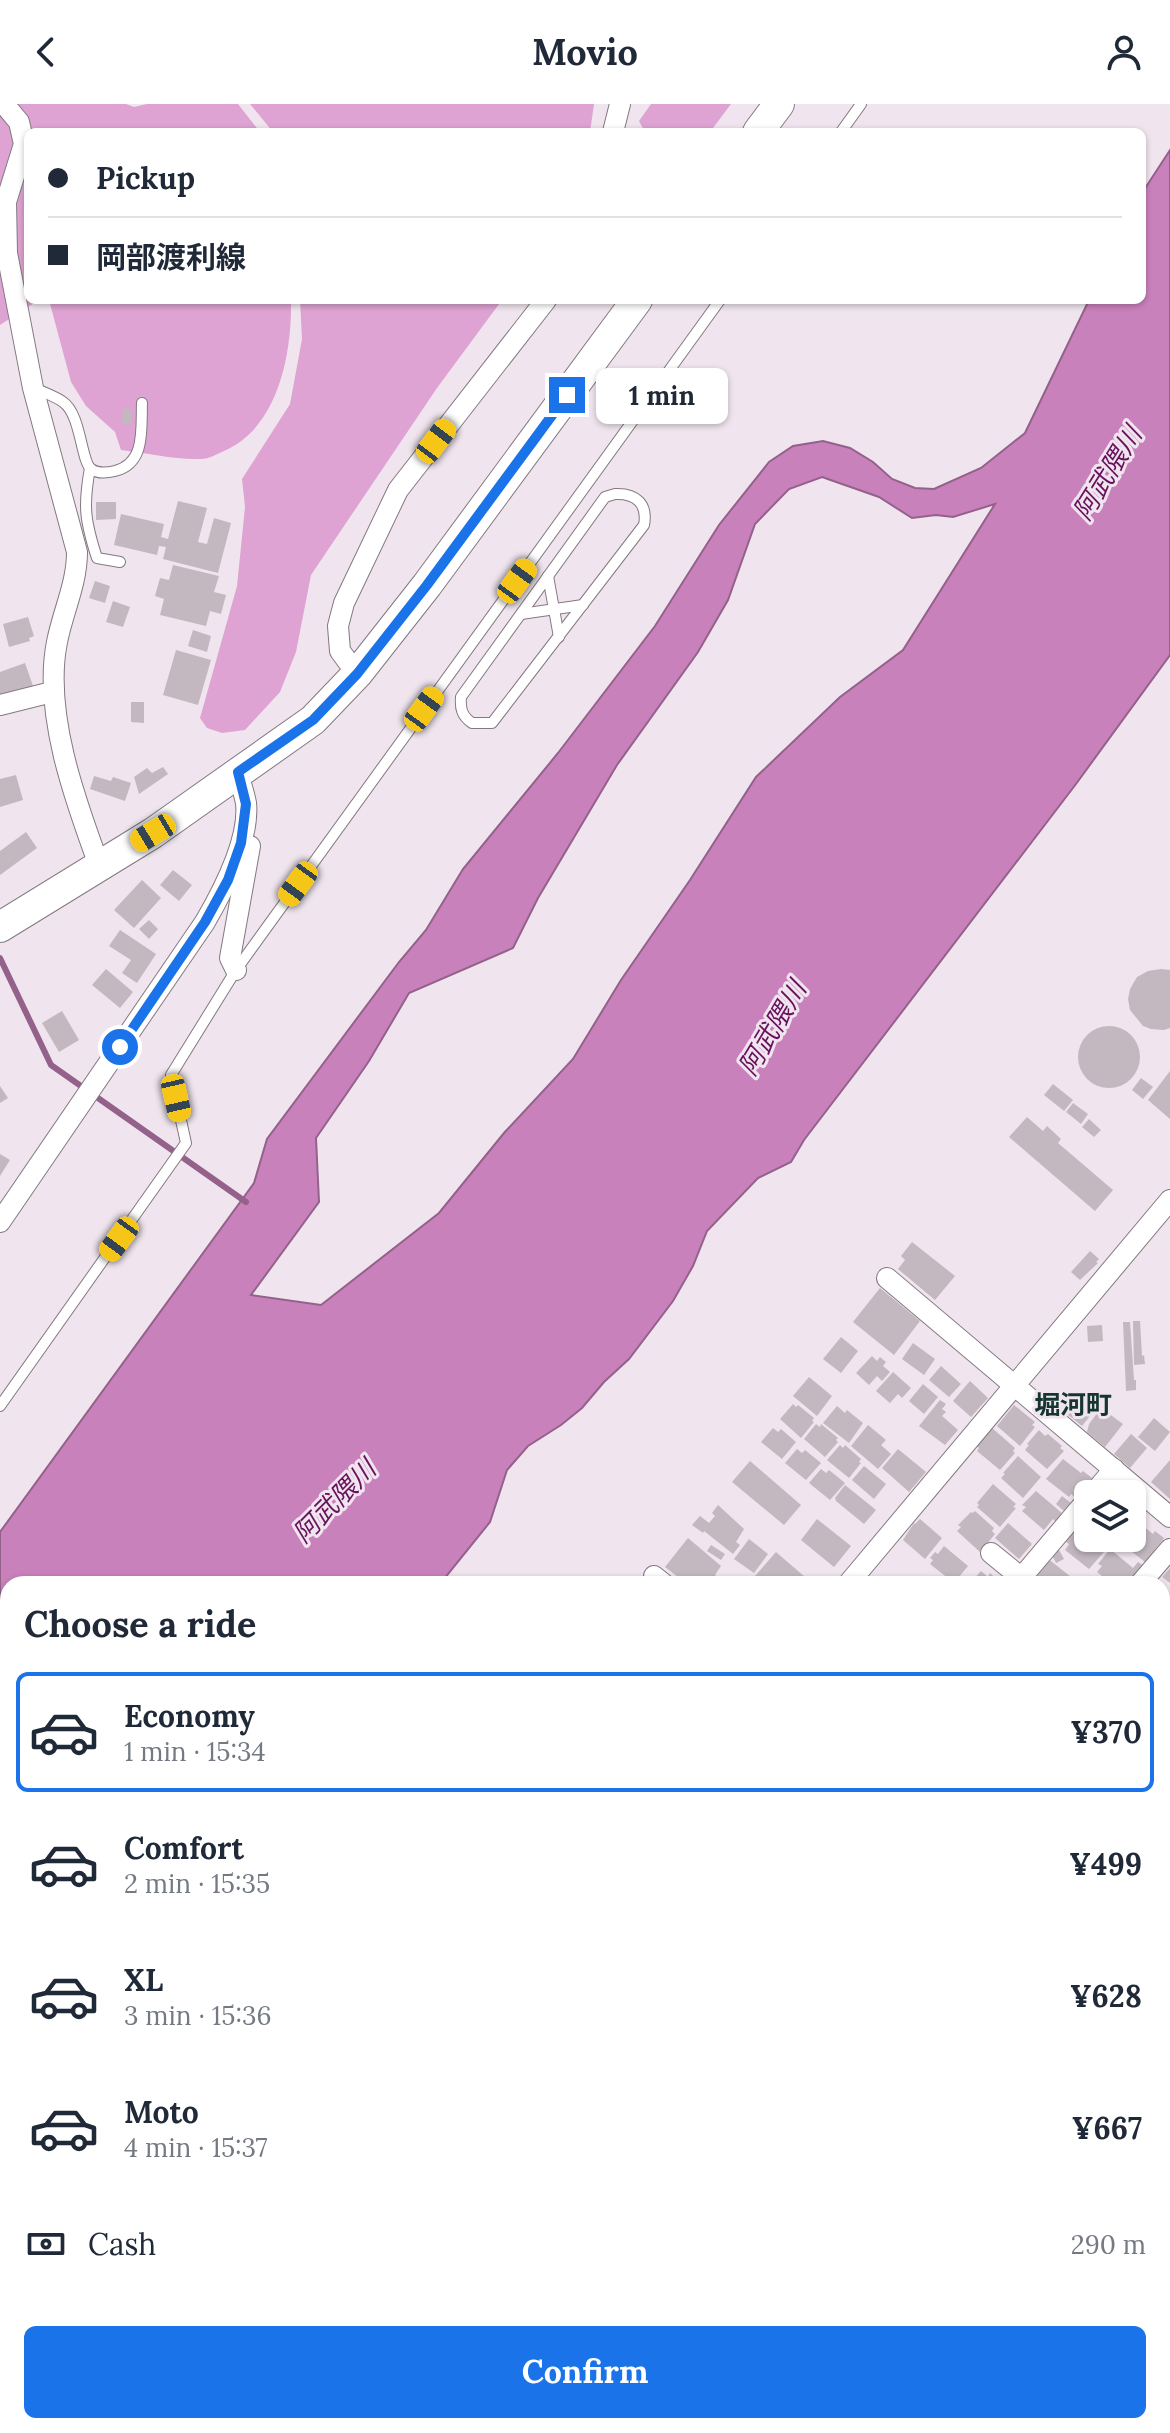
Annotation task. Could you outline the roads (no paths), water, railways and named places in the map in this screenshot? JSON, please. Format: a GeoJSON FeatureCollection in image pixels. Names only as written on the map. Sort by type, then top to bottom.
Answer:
{"type":"FeatureCollection","features":[{"type":"Feature","properties":{"kind":"main road"},"geometry":{"type":"LineString","coordinates":[[761,128],[779,104]]}},
{"type":"Feature","properties":{"kind":"main road"},"geometry":{"type":"LineString","coordinates":[[0,927],[153,833],[313,720],[357,674],[427,585],[634,304]]}},
{"type":"Feature","properties":{"kind":"street"},"geometry":{"type":"LineString","coordinates":[[4,104],[19,122],[24,144],[6,202],[7,253],[33,388],[77,552],[77,570],[57,642],[52,692],[78,808],[99,865]]}},
{"type":"Feature","properties":{"kind":"street"},"geometry":{"type":"LineString","coordinates":[[614,128],[620,104]]}},
{"type":"Feature","properties":{"kind":"street"},"geometry":{"type":"LineString","coordinates":[[357,674],[340,651],[338,626],[344,603],[398,490],[543,304]]}},
{"type":"Feature","properties":{"kind":"street"},"geometry":{"type":"LineString","coordinates":[[0,705],[52,692]]}},
{"type":"Feature","properties":{"kind":"street"},"geometry":{"type":"LineString","coordinates":[[0,1222],[205,922],[228,880],[241,843],[246,804],[238,772]]}},
{"type":"Feature","properties":{"kind":"street"},"geometry":{"type":"LineString","coordinates":[[236,970],[230,958],[253,827],[252,811],[246,804]]}},
{"type":"Feature","properties":{"kind":"street"},"geometry":{"type":"LineString","coordinates":[[855,1576],[1170,1200]]}},
{"type":"Feature","properties":{"kind":"street"},"geometry":{"type":"LineString","coordinates":[[887,1278],[1170,1517]]}},
{"type":"Feature","properties":{"kind":"street"},"geometry":{"type":"LineString","coordinates":[[1105,1480],[1114,1469]]}},
{"type":"Feature","properties":{"kind":"street"},"geometry":{"type":"LineString","coordinates":[[1029,1576],[1074,1517]]}},
{"type":"Feature","properties":{"kind":"street"},"geometry":{"type":"LineString","coordinates":[[1147,1576],[1170,1549]]}},
{"type":"Feature","properties":{"kind":"street"},"geometry":{"type":"LineString","coordinates":[[991,1553],[1019,1576]]}},
{"type":"Feature","properties":{"kind":"lane"},"geometry":{"type":"LineString","coordinates":[[844,128],[861,104]]}},
{"type":"Feature","properties":{"kind":"lane"},"geometry":{"type":"LineString","coordinates":[[0,1406],[186,1143],[171,1075],[236,970],[717,304]]}},
{"type":"Feature","properties":{"kind":"lane"},"geometry":{"type":"LineString","coordinates":[[33,388],[66,403],[82,436],[90,468],[84,498],[86,524],[97,558],[120,562]]}},
{"type":"Feature","properties":{"kind":"lane"},"geometry":{"type":"LineString","coordinates":[[90,468],[102,473],[118,471],[135,459],[141,446],[142,403]]}},
{"type":"Feature","properties":{"kind":"lane"},"geometry":{"type":"LineString","coordinates":[[626,494],[638,499],[644,506],[644,525],[583,605],[492,723],[472,723],[462,714],[461,697],[605,497],[626,494]]}},
{"type":"Feature","properties":{"kind":"lane"},"geometry":{"type":"LineString","coordinates":[[548,576],[559,637]]}},
{"type":"Feature","properties":{"kind":"lane"},"geometry":{"type":"LineString","coordinates":[[521,614],[583,605]]}},
{"type":"Feature","properties":{"kind":"water","name":"阿武隈川"},"geometry":{"type":"Polygon","coordinates":[[[1170,150],[1170,655],[1076,784],[804,1140],[791,1162],[758,1178],[707,1231],[693,1266],[673,1301],[629,1359],[582,1408],[528,1446],[507,1470],[490,1522],[446,1576],[0,1576],[0,1532],[254,1183],[267,1139],[426,930],[463,869],[558,753],[655,626],[719,525],[769,462],[793,446],[823,441],[850,448],[892,479],[915,488],[934,489],[981,468],[1025,433],[1087,304],[1146,304],[1146,187],[1170,150]],[[822,477],[789,489],[755,524],[728,600],[698,652],[617,765],[538,898],[513,948],[409,993],[369,1061],[316,1138],[319,1202],[251,1295],[321,1305],[439,1213],[504,1133],[573,1059],[621,980],[756,777],[840,697],[903,650],[995,504],[953,517],[936,515],[912,518],[879,497],[822,477]]]}},
{"type":"Feature","properties":{"kind":"waterway"},"geometry":{"type":"LineString","coordinates":[[0,958],[51,1065],[246,1202]]}},
{"type":"Feature","properties":{"kind":"district","name":"堀河町"},"geometry":{"type":"Point","coordinates":[1073,1404]}}]}
